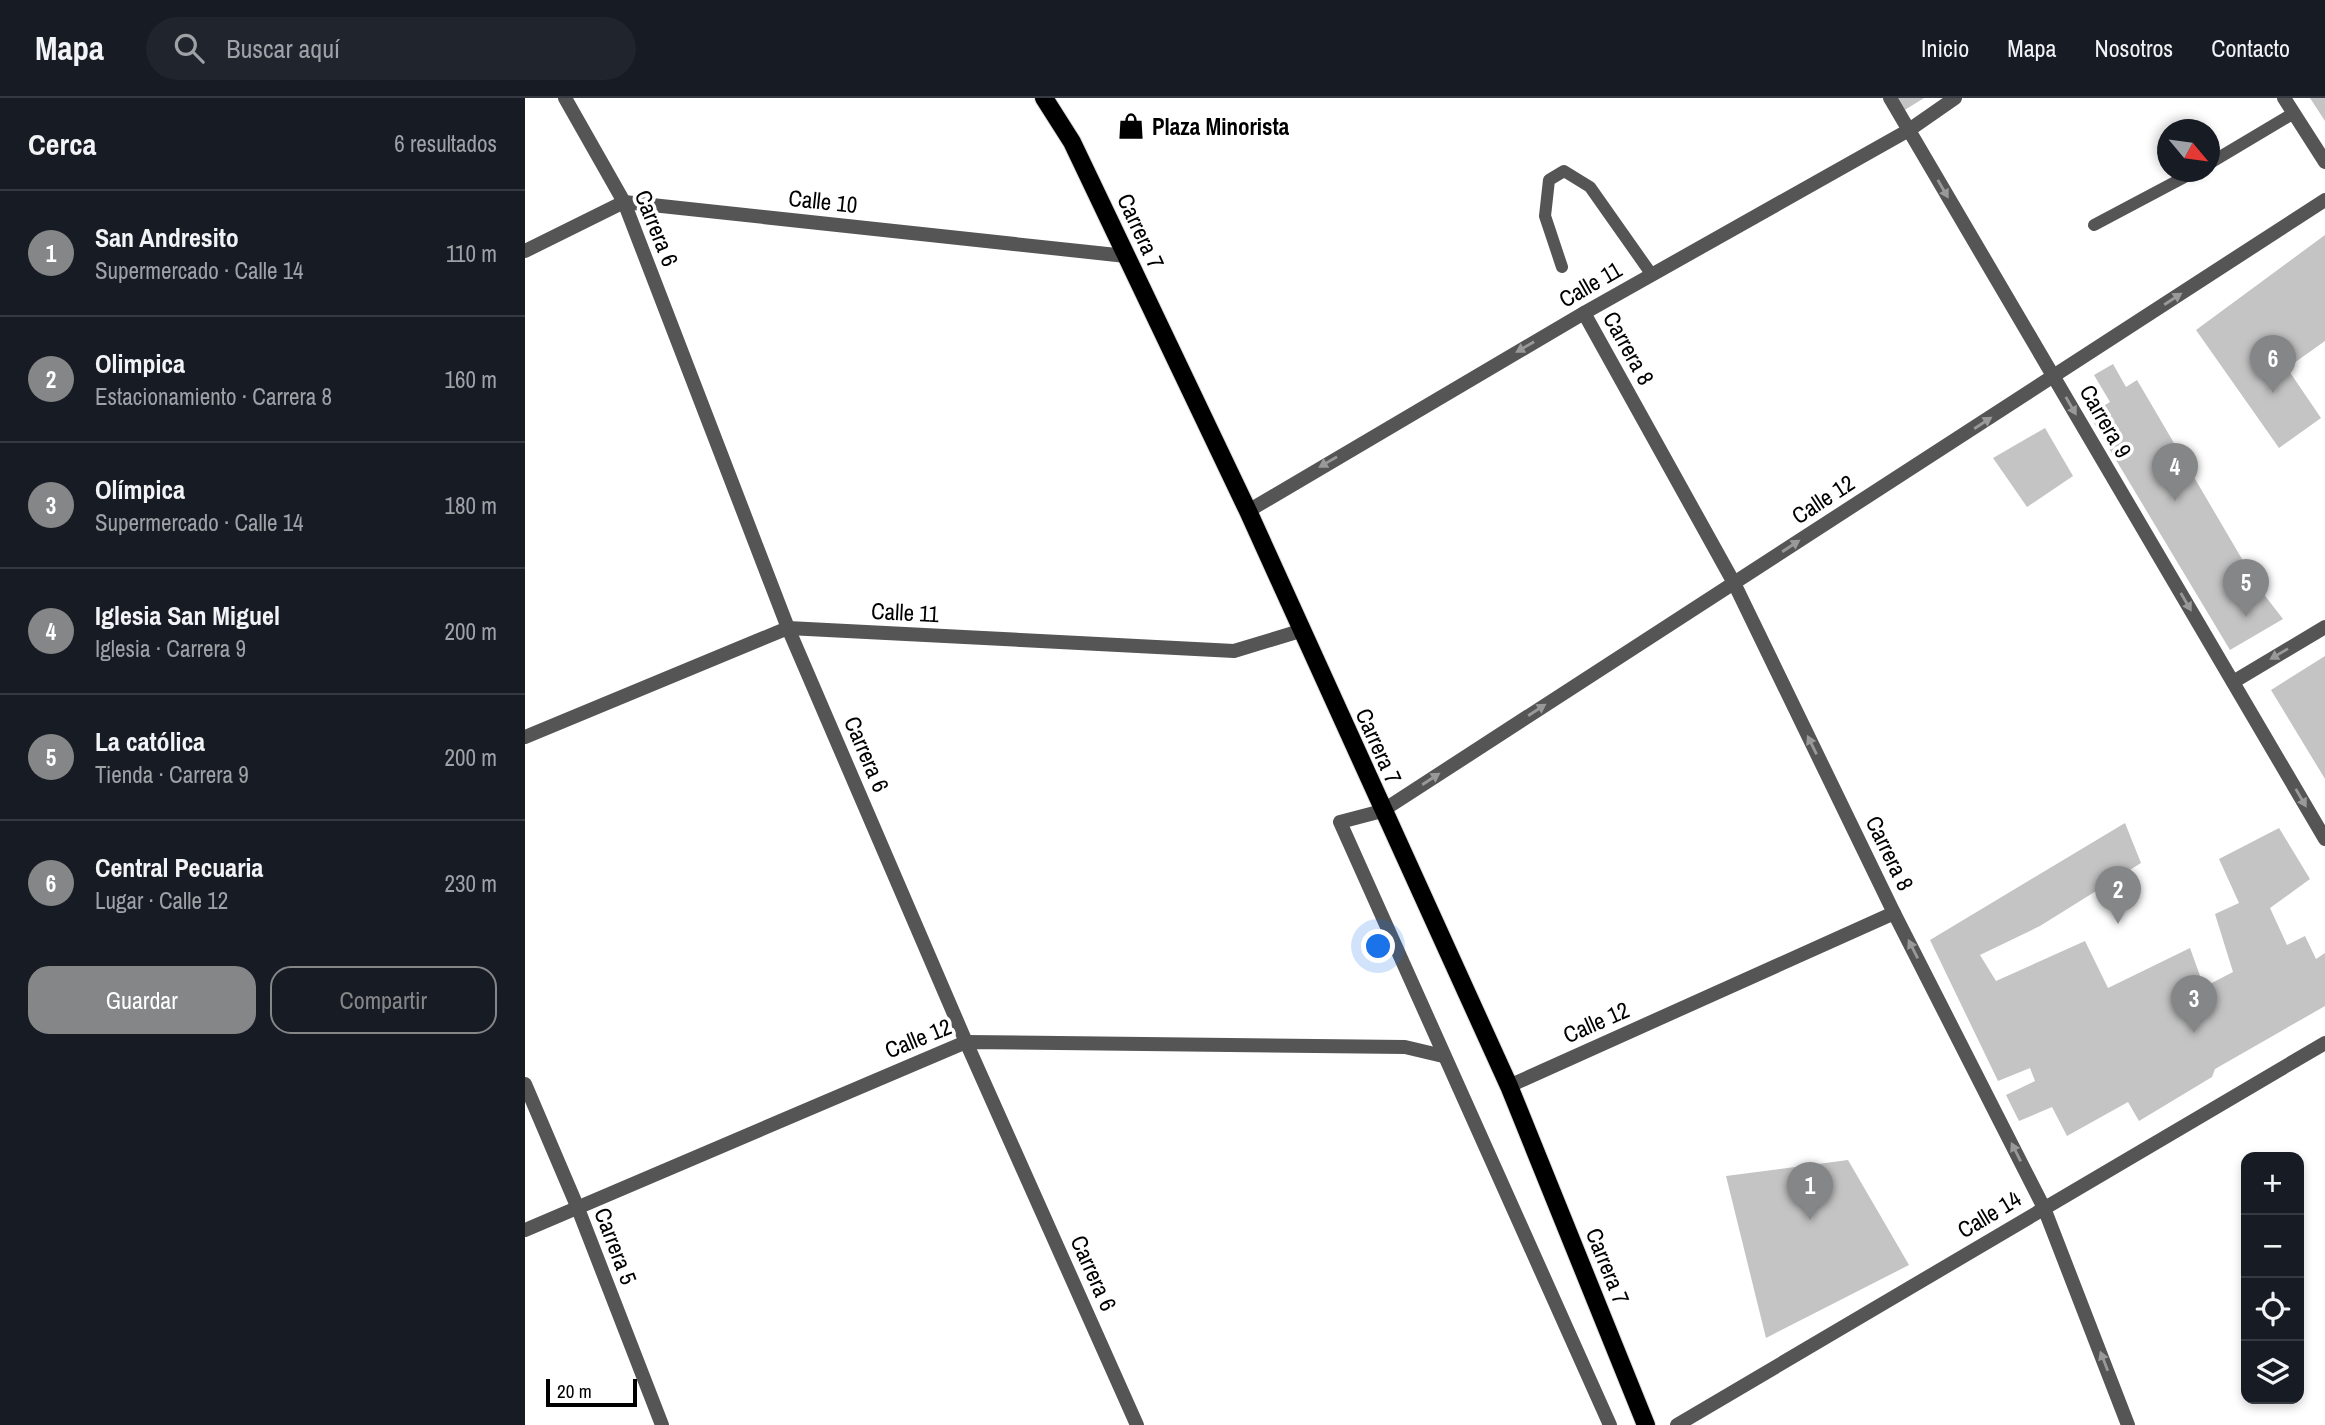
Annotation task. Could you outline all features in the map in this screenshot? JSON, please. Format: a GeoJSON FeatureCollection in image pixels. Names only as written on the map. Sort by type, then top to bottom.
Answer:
{"type":"FeatureCollection","features":[{"type":"Feature","properties":{"kind":"main road","name":"Carrera 7"},"geometry":{"type":"LineString","coordinates":[[1044,98],[1072,142],[1248,511],[1300,631],[1509,1086],[1646,1425]]}},
{"type":"Feature","properties":{"kind":"street","name":"Carrera 6"},"geometry":{"type":"LineString","coordinates":[[565,98],[624,202],[788,628],[966,1042],[1137,1425]]}},
{"type":"Feature","properties":{"kind":"street","name":"Carrera 9"},"geometry":{"type":"LineString","coordinates":[[1890,98],[2325,839]]}},
{"type":"Feature","properties":{"kind":"street","name":"Calle 11"},"geometry":{"type":"LineString","coordinates":[[1248,511],[1584,313],[1909,130],[1955,98]]}},
{"type":"Feature","properties":{"kind":"street"},"geometry":{"type":"LineString","coordinates":[[2284,98],[2325,162]]}},
{"type":"Feature","properties":{"kind":"street","name":"Calle 12"},"geometry":{"type":"LineString","coordinates":[[1443,1056],[1340,822],[1382,811],[2325,200]]}},
{"type":"Feature","properties":{"kind":"street"},"geometry":{"type":"LineString","coordinates":[[525,251],[624,202]]}},
{"type":"Feature","properties":{"kind":"street","name":"Calle 10"},"geometry":{"type":"LineString","coordinates":[[624,202],[1126,256]]}},
{"type":"Feature","properties":{"kind":"street","name":"Carrera 8"},"geometry":{"type":"LineString","coordinates":[[1584,313],[1734,583],[1895,913],[2044,1208],[2128,1425]]}},
{"type":"Feature","properties":{"kind":"street"},"geometry":{"type":"LineString","coordinates":[[2233,682],[2325,627]]}},
{"type":"Feature","properties":{"kind":"street","name":"Calle 11"},"geometry":{"type":"LineString","coordinates":[[525,737],[788,628],[1234,651],[1300,631]]}},
{"type":"Feature","properties":{"kind":"street","name":"Calle 12"},"geometry":{"type":"LineString","coordinates":[[1509,1086],[1895,913]]}},
{"type":"Feature","properties":{"kind":"street","name":"Calle 12"},"geometry":{"type":"LineString","coordinates":[[525,1230],[966,1042],[1405,1047],[1443,1056]]}},
{"type":"Feature","properties":{"kind":"street","name":"Calle 14"},"geometry":{"type":"LineString","coordinates":[[1677,1425],[2325,1043]]}},
{"type":"Feature","properties":{"kind":"street"},"geometry":{"type":"LineString","coordinates":[[1443,1056],[1610,1425]]}},
{"type":"Feature","properties":{"kind":"street","name":"Carrera 5"},"geometry":{"type":"LineString","coordinates":[[525,1084],[577,1206],[661,1425]]}},
{"type":"Feature","properties":{"kind":"lane"},"geometry":{"type":"LineString","coordinates":[[2220,157],[2294,113]]}},
{"type":"Feature","properties":{"kind":"lane"},"geometry":{"type":"LineString","coordinates":[[1562,267],[1545,216],[1549,180],[1564,171],[1590,187],[1653,275]]}},
{"type":"Feature","properties":{"kind":"lane"},"geometry":{"type":"LineString","coordinates":[[2094,225],[2175,182]]}},
{"type":"Feature","properties":{"kind":"building"},"geometry":{"type":"Polygon","coordinates":[[[1891,98],[1924,98],[1900,113],[1891,98]]]}},
{"type":"Feature","properties":{"kind":"building"},"geometry":{"type":"Polygon","coordinates":[[[2310,98],[2325,98],[2325,121],[2310,98]]]}},
{"type":"Feature","properties":{"kind":"building"},"geometry":{"type":"Polygon","coordinates":[[[2325,235],[2325,341],[2287,368],[2321,418],[2279,448],[2196,330],[2325,235]]]}},
{"type":"Feature","properties":{"kind":"building"},"geometry":{"type":"Polygon","coordinates":[[[2113,364],[2126,387],[2137,380],[2259,588],[2283,619],[2230,650],[2089,415],[2110,402],[2094,375],[2113,364]]]}},
{"type":"Feature","properties":{"kind":"building"},"geometry":{"type":"Polygon","coordinates":[[[2045,428],[2073,476],[2027,507],[1993,458],[2045,428]]]}},
{"type":"Feature","properties":{"kind":"building"},"geometry":{"type":"Polygon","coordinates":[[[2325,656],[2325,779],[2271,690],[2325,656]]]}},
{"type":"Feature","properties":{"kind":"building"},"geometry":{"type":"Polygon","coordinates":[[[2125,823],[2141,863],[2040,926],[1980,955],[1996,981],[2085,941],[2108,988],[2190,948],[2204,987],[2233,972],[2215,914],[2239,903],[2219,859],[2279,828],[2310,879],[2270,908],[2287,945],[2305,936],[2316,959],[2325,953],[2325,1006],[2215,1069],[2212,1077],[2139,1121],[2128,1102],[2067,1136],[2052,1107],[2019,1121],[2006,1095],[2035,1081],[2030,1068],[1998,1081],[1930,940],[2125,823]]]}},
{"type":"Feature","properties":{"kind":"building"},"geometry":{"type":"Polygon","coordinates":[[[1848,1160],[1909,1265],[1766,1338],[1726,1176],[1848,1160]]]}},
{"type":"Feature","properties":{"kind":"place","name":"Plaza Minorista"},"geometry":{"type":"Point","coordinates":[1131,126]}},
{"type":"Feature","properties":{"kind":"place","name":"Central Pecuaria"},"geometry":{"type":"Point","coordinates":[2273,393]}},
{"type":"Feature","properties":{"kind":"place","name":"Iglesia San Miguel"},"geometry":{"type":"Point","coordinates":[2175,501]}},
{"type":"Feature","properties":{"kind":"place","name":"La católica"},"geometry":{"type":"Point","coordinates":[2246,617]}},
{"type":"Feature","properties":{"kind":"place","name":"Olimpica"},"geometry":{"type":"Point","coordinates":[2118,924]}},
{"type":"Feature","properties":{"kind":"place","name":"Olímpica"},"geometry":{"type":"Point","coordinates":[2194,1033]}},
{"type":"Feature","properties":{"kind":"place","name":"San Andresito"},"geometry":{"type":"Point","coordinates":[1810,1220]}}]}
